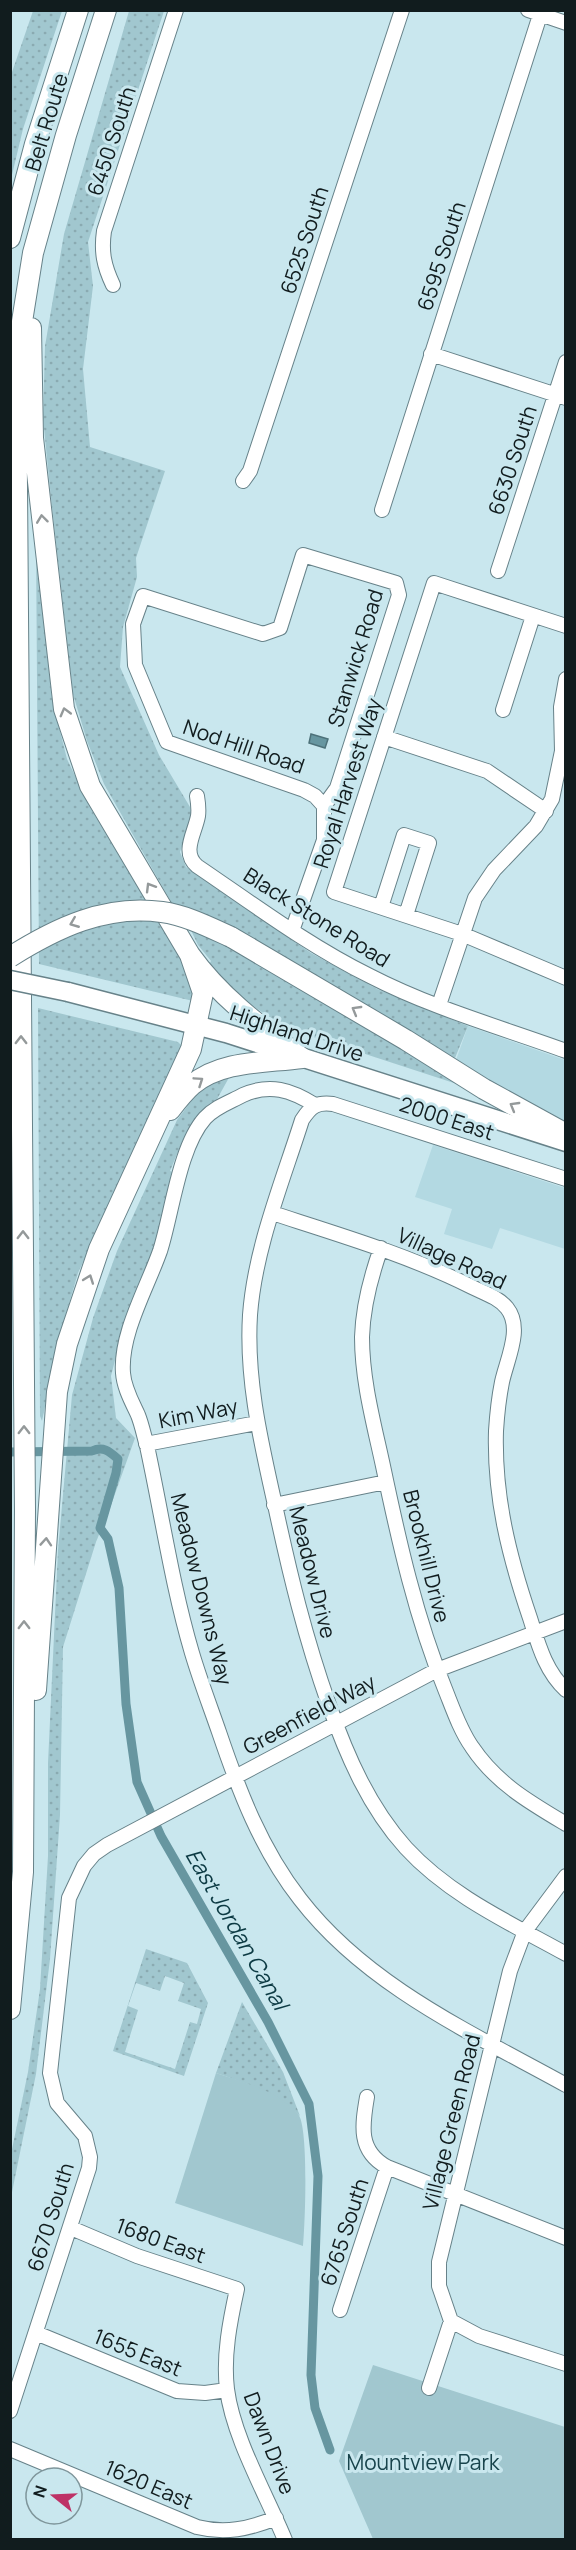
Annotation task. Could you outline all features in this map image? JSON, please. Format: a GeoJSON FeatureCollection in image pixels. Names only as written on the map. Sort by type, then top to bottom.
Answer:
{"type":"FeatureCollection","features":[{"type":"Feature","properties":{"kind":"highway","name":"Belt Route"},"geometry":{"type":"LineString","coordinates":[[10,238],[35,144],[78,10]]}},
{"type":"Feature","properties":{"kind":"highway","name":"Belt Route"},"geometry":{"type":"LineString","coordinates":[[10,2010],[23,1872],[25,1498],[16,359],[33,253],[66,135],[106,10]]}},
{"type":"Feature","properties":{"kind":"highway"},"geometry":{"type":"LineString","coordinates":[[33,253],[30,370],[33,438],[64,709],[90,786],[190,955],[216,988],[302,1058]]}},
{"type":"Feature","properties":{"kind":"highway"},"geometry":{"type":"LineString","coordinates":[[10,957],[45,935],[89,917],[127,910],[162,912],[201,923],[231,937],[406,1040],[484,1089],[566,1134]]}},
{"type":"Feature","properties":{"kind":"highway"},"geometry":{"type":"LineString","coordinates":[[23,1872],[57,1392],[67,1344],[99,1249],[191,1049],[203,993],[190,955]]}},
{"type":"Feature","properties":{"kind":"highway"},"geometry":{"type":"LineString","coordinates":[[158,1123],[193,1084],[213,1072],[240,1065],[302,1058]]}},
{"type":"Feature","properties":{"kind":"main road","name":"Highland Drive"},"geometry":{"type":"LineString","coordinates":[[10,980],[197,1025],[566,1142]]}},
{"type":"Feature","properties":{"kind":"street","name":"6450 South"},"geometry":{"type":"LineString","coordinates":[[112,285],[102,256],[104,231],[176,10]]}},
{"type":"Feature","properties":{"kind":"street","name":"6525 South"},"geometry":{"type":"LineString","coordinates":[[243,481],[250,471],[402,10]]}},
{"type":"Feature","properties":{"kind":"street"},"geometry":{"type":"LineString","coordinates":[[534,13],[566,23]]}},
{"type":"Feature","properties":{"kind":"street","name":"6595 South"},"geometry":{"type":"LineString","coordinates":[[382,510],[534,13]]}},
{"type":"Feature","properties":{"kind":"street"},"geometry":{"type":"LineString","coordinates":[[431,354],[560,396]]}},
{"type":"Feature","properties":{"kind":"street","name":"6630 South"},"geometry":{"type":"LineString","coordinates":[[498,571],[560,396],[566,362]]}},
{"type":"Feature","properties":{"kind":"street","name":"Stanwick Road"},"geometry":{"type":"LineString","coordinates":[[143,596],[263,634],[280,628],[303,555],[396,583],[399,595],[337,788],[324,806]]}},
{"type":"Feature","properties":{"kind":"street","name":"Royal Harvest Way"},"geometry":{"type":"LineString","coordinates":[[566,626],[434,583],[333,892],[462,934],[566,978]]}},
{"type":"Feature","properties":{"kind":"street","name":"Nod Hill Road"},"geometry":{"type":"LineString","coordinates":[[143,596],[133,624],[135,665],[167,742],[304,790],[315,796],[324,806]]}},
{"type":"Feature","properties":{"kind":"street"},"geometry":{"type":"LineString","coordinates":[[502,710],[533,616]]}},
{"type":"Feature","properties":{"kind":"street"},"geometry":{"type":"LineString","coordinates":[[439,1005],[468,914],[483,885],[494,870],[536,826],[552,799],[562,752],[561,707],[565,687]]}},
{"type":"Feature","properties":{"kind":"street"},"geometry":{"type":"LineString","coordinates":[[384,737],[487,771],[546,811]]}},
{"type":"Feature","properties":{"kind":"street","name":"Black Stone Road"},"geometry":{"type":"LineString","coordinates":[[197,796],[198,814],[189,856],[197,866],[292,931],[369,976],[439,1005],[566,1051]]}},
{"type":"Feature","properties":{"kind":"street"},"geometry":{"type":"LineString","coordinates":[[292,931],[324,840],[324,806]]}},
{"type":"Feature","properties":{"kind":"street"},"geometry":{"type":"LineString","coordinates":[[381,907],[404,835],[429,843],[406,915]]}},
{"type":"Feature","properties":{"kind":"street","name":"Meadow Downs Way"},"geometry":{"type":"LineString","coordinates":[[315,1105],[299,1095],[276,1088],[261,1088],[215,1109],[203,1120],[192,1138],[162,1245],[124,1352],[122,1371],[124,1383],[138,1415],[146,1444],[192,1652],[235,1778],[262,1840],[300,1898],[340,1943],[404,1994],[566,2085]]}},
{"type":"Feature","properties":{"kind":"street","name":"2000 East"},"geometry":{"type":"LineString","coordinates":[[315,1105],[323,1102],[333,1104],[566,1179]]}},
{"type":"Feature","properties":{"kind":"street","name":"Meadow Drive"},"geometry":{"type":"LineString","coordinates":[[315,1105],[302,1120],[272,1213],[254,1280],[250,1313],[249,1350],[257,1423],[297,1606],[336,1724],[359,1779],[380,1814],[406,1848],[438,1878],[473,1902],[566,1954]]}},
{"type":"Feature","properties":{"kind":"street","name":"Village Road"},"geometry":{"type":"LineString","coordinates":[[272,1213],[381,1248],[452,1276],[496,1299],[512,1315],[514,1331],[502,1384],[496,1429],[496,1475],[502,1523],[534,1632],[548,1667],[566,1690]]}},
{"type":"Feature","properties":{"kind":"street","name":"Brookhill Drive"},"geometry":{"type":"LineString","coordinates":[[381,1248],[366,1303],[362,1335],[365,1377],[405,1567],[437,1670],[460,1726],[484,1764],[517,1795],[566,1824]]}},
{"type":"Feature","properties":{"kind":"street","name":"Kim Way"},"geometry":{"type":"LineString","coordinates":[[146,1444],[257,1423]]}},
{"type":"Feature","properties":{"kind":"street"},"geometry":{"type":"LineString","coordinates":[[274,1504],[386,1482]]}},
{"type":"Feature","properties":{"kind":"street","name":"Greenfield Way"},"geometry":{"type":"LineString","coordinates":[[84,1866],[94,1854],[107,1845],[437,1670],[566,1622]]}},
{"type":"Feature","properties":{"kind":"street","name":"6670 South"},"geometry":{"type":"LineString","coordinates":[[10,2411],[85,2184],[90,2157],[85,2136],[57,2103],[50,2073],[69,1898],[84,1866]]}},
{"type":"Feature","properties":{"kind":"street","name":"Village Green Road"},"geometry":{"type":"LineString","coordinates":[[451,2321],[437,2276],[510,1971],[525,1932],[566,1876]]}},
{"type":"Feature","properties":{"kind":"street"},"geometry":{"type":"LineString","coordinates":[[367,2097],[363,2122],[367,2146],[376,2161],[566,2238]]}},
{"type":"Feature","properties":{"kind":"street","name":"6765 South"},"geometry":{"type":"LineString","coordinates":[[340,2310],[387,2167]]}},
{"type":"Feature","properties":{"kind":"street","name":"1680 East"},"geometry":{"type":"LineString","coordinates":[[71,2228],[147,2259],[237,2289]]}},
{"type":"Feature","properties":{"kind":"street","name":"Dawn Drive"},"geometry":{"type":"LineString","coordinates":[[237,2289],[227,2347],[227,2390],[238,2432],[285,2540]]}},
{"type":"Feature","properties":{"kind":"street"},"geometry":{"type":"LineString","coordinates":[[429,2388],[451,2321],[479,2336],[566,2364]]}},
{"type":"Feature","properties":{"kind":"street","name":"1655 East"},"geometry":{"type":"LineString","coordinates":[[36,2333],[177,2391],[205,2393],[227,2390]]}},
{"type":"Feature","properties":{"kind":"street","name":"1620 East"},"geometry":{"type":"LineString","coordinates":[[10,2449],[203,2529],[242,2530],[276,2518]]}},
{"type":"Feature","properties":{"kind":"shaded area"},"geometry":{"type":"Polygon","coordinates":[[[311,734],[328,739],[325,748],[309,743],[311,734]]]}},
{"type":"Feature","properties":{"kind":"shaded area"},"geometry":{"type":"Polygon","coordinates":[[[468,1026],[565,1060],[565,1124],[455,1063],[468,1026]]]}},
{"type":"Feature","properties":{"kind":"shaded area"},"geometry":{"type":"Polygon","coordinates":[[[433,1145],[565,1188],[565,1249],[500,1228],[492,1249],[444,1234],[452,1209],[415,1197],[433,1145]]]}},
{"type":"Feature","properties":{"kind":"green space"},"geometry":{"type":"Polygon","coordinates":[[[33,11],[62,11],[23,129],[11,179],[11,75],[33,11]]]}},
{"type":"Feature","properties":{"kind":"green space"},"geometry":{"type":"Polygon","coordinates":[[[129,11],[164,11],[88,242],[93,286],[83,369],[90,447],[165,471],[136,558],[137,577],[123,627],[120,667],[159,755],[190,807],[192,817],[180,852],[186,867],[311,953],[377,989],[468,1026],[455,1058],[174,907],[104,784],[87,741],[73,694],[51,498],[43,418],[45,346],[64,234],[129,11]]]}},
{"type":"Feature","properties":{"kind":"green space"},"geometry":{"type":"Polygon","coordinates":[[[36,539],[52,699],[67,759],[91,809],[191,976],[196,996],[193,1001],[39,964],[36,539]]]}},
{"type":"Feature","properties":{"kind":"green space"},"geometry":{"type":"Polygon","coordinates":[[[188,924],[325,1000],[458,1083],[298,1032],[272,1019],[239,996],[207,968],[211,961],[198,945],[188,924]]]}},
{"type":"Feature","properties":{"kind":"green space"},"geometry":{"type":"Polygon","coordinates":[[[38,1008],[178,1042],[182,1046],[78,1273],[59,1338],[42,1421],[40,1416],[38,1008]]]}},
{"type":"Feature","properties":{"kind":"green space"},"geometry":{"type":"Polygon","coordinates":[[[231,1074],[216,1101],[184,1137],[170,1171],[175,1173],[149,1266],[126,1317],[111,1376],[116,1418],[135,1438],[96,1542],[63,1647],[60,1815],[50,1959],[36,2074],[11,2197],[11,2154],[28,2072],[40,1989],[48,1856],[48,1763],[58,1550],[72,1395],[93,1318],[117,1251],[177,1120],[195,1096],[218,1079],[231,1074]]]}},
{"type":"Feature","properties":{"kind":"green space"},"geometry":{"type":"Polygon","coordinates":[[[146,1949],[187,1963],[208,2003],[184,2076],[113,2051],[146,1949]],[[165,1976],[160,1991],[136,1983],[128,2006],[138,2010],[125,2052],[175,2069],[190,2022],[197,2024],[201,2009],[178,2001],[184,1983],[165,1976]]]}},
{"type":"Feature","properties":{"kind":"green space"},"geometry":{"type":"Polygon","coordinates":[[[242,2002],[283,2072],[300,2116],[271,2095],[216,2073],[242,2002]]]}},
{"type":"Feature","properties":{"kind":"green space"},"geometry":{"type":"Polygon","coordinates":[[[216,2073],[270,2093],[298,2114],[304,2137],[305,2156],[303,2246],[175,2203],[216,2073]]]}},
{"type":"Feature","properties":{"kind":"green space","name":"Mountview Park"},"geometry":{"type":"Polygon","coordinates":[[[373,2365],[565,2427],[565,2539],[373,2539],[339,2461],[373,2365]]]}},
{"type":"Feature","properties":{"kind":"waterway","name":"East Jordan Canal"},"geometry":{"type":"LineString","coordinates":[[10,1452],[103,1449],[118,1459],[100,1528],[108,1539],[119,1588],[126,1704],[137,1782],[161,1836],[268,2022],[309,2104],[318,2176],[311,2375],[315,2408],[330,2450]]}}]}
